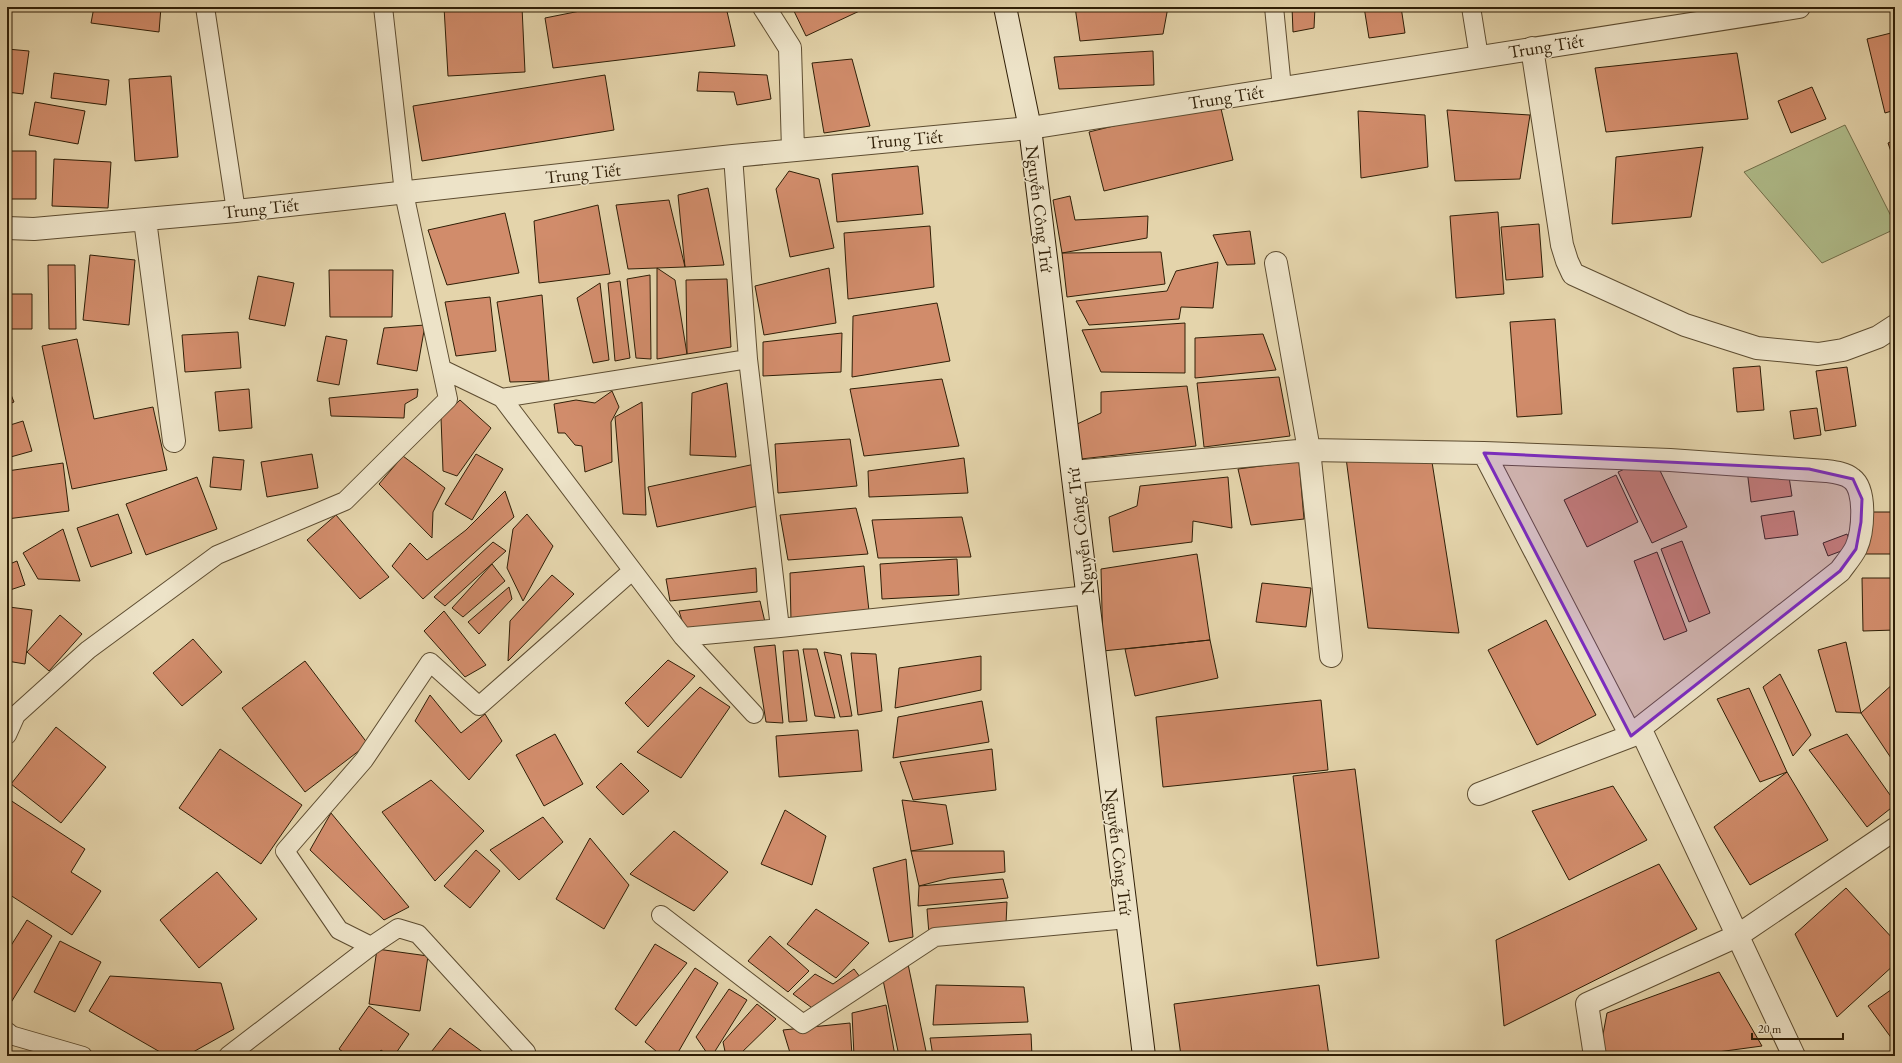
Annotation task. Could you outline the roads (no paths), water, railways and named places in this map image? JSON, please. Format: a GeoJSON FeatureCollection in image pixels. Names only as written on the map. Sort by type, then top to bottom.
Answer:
{"type":"FeatureCollection","features":[{"type":"Feature","properties":{"kind":"street"},"geometry":{"type":"LineString","coordinates":[[764,7],[790,48],[793,150]]}},
{"type":"Feature","properties":{"kind":"street","name":"Nguyễn Công Trứ"},"geometry":{"type":"LineString","coordinates":[[1005,7],[1030,128],[1144,1056]]}},
{"type":"Feature","properties":{"kind":"street","name":"Trung Tiết"},"geometry":{"type":"LineString","coordinates":[[7,228],[34,229],[145,220],[733,156],[1030,128],[1799,7]]}},
{"type":"Feature","properties":{"kind":"street"},"geometry":{"type":"LineString","coordinates":[[1532,48],[1562,245],[1573,274],[1685,325],[1757,348],[1818,354],[1843,350],[1878,337],[1895,326]]}},
{"type":"Feature","properties":{"kind":"street"},"geometry":{"type":"LineString","coordinates":[[145,220],[174,440]]}},
{"type":"Feature","properties":{"kind":"street"},"geometry":{"type":"LineString","coordinates":[[1276,263],[1309,450],[1331,656]]}},
{"type":"Feature","properties":{"kind":"street"},"geometry":{"type":"LineString","coordinates":[[1072,472],[1309,450],[1670,460],[1826,471],[1845,475],[1853,479],[1859,487],[1862,499],[1859,539],[1856,549],[1840,571],[1636,732],[1479,794]]}},
{"type":"Feature","properties":{"kind":"street"},"geometry":{"type":"LineString","coordinates":[[1484,454],[1636,732],[1738,936],[1794,1056]]}},
{"type":"Feature","properties":{"kind":"street"},"geometry":{"type":"LineString","coordinates":[[1595,1056],[1587,1004],[1738,936],[1895,828]]}},
{"type":"Feature","properties":{"kind":"lane"},"geometry":{"type":"LineString","coordinates":[[205,7],[236,211]]}},
{"type":"Feature","properties":{"kind":"lane"},"geometry":{"type":"LineString","coordinates":[[7,735],[16,714],[88,650],[217,555],[345,502],[448,400],[404,193],[382,7]]}},
{"type":"Feature","properties":{"kind":"lane"},"geometry":{"type":"LineString","coordinates":[[1274,7],[1282,88]]}},
{"type":"Feature","properties":{"kind":"lane"},"geometry":{"type":"LineString","coordinates":[[1471,7],[1478,57]]}},
{"type":"Feature","properties":{"kind":"lane"},"geometry":{"type":"LineString","coordinates":[[733,156],[748,359],[780,628]]}},
{"type":"Feature","properties":{"kind":"lane"},"geometry":{"type":"LineString","coordinates":[[502,398],[748,359]]}},
{"type":"Feature","properties":{"kind":"lane"},"geometry":{"type":"LineString","coordinates":[[442,369],[502,398],[683,637],[754,714]]}},
{"type":"Feature","properties":{"kind":"lane"},"geometry":{"type":"LineString","coordinates":[[371,946],[339,930],[285,850],[364,760],[430,662],[479,706],[632,571]]}},
{"type":"Feature","properties":{"kind":"lane"},"geometry":{"type":"LineString","coordinates":[[683,637],[1088,595]]}},
{"type":"Feature","properties":{"kind":"lane"},"geometry":{"type":"LineString","coordinates":[[661,915],[803,1024],[935,937],[1128,919]]}},
{"type":"Feature","properties":{"kind":"lane"},"geometry":{"type":"LineString","coordinates":[[228,1056],[371,946],[398,928],[418,934],[528,1056]]}},
{"type":"Feature","properties":{"kind":"lane"},"geometry":{"type":"LineString","coordinates":[[7,1034],[83,1056]]}}]}
